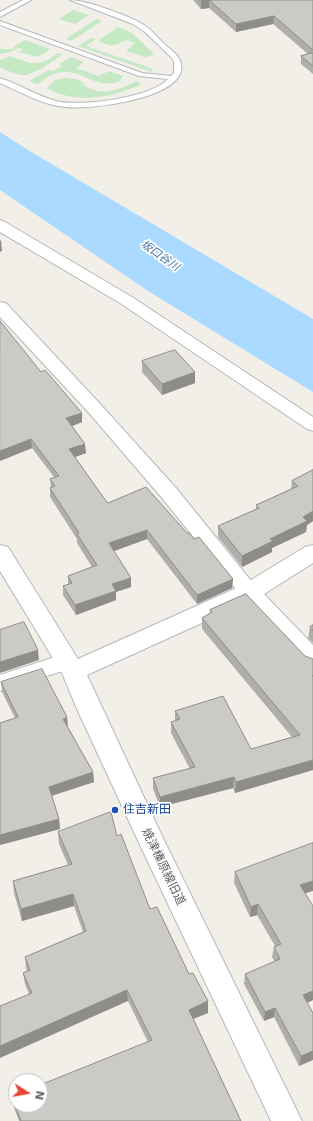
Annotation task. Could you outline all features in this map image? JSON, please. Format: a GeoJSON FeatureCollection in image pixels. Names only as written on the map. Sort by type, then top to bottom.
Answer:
{"type":"FeatureCollection","features":[{"type":"Feature","properties":{"kind":"street"},"geometry":{"type":"LineString","coordinates":[[0,225],[126,300],[313,425]]}},
{"type":"Feature","properties":{"kind":"street"},"geometry":{"type":"LineString","coordinates":[[0,307],[96,410],[168,493],[249,592],[313,660]]}},
{"type":"Feature","properties":{"kind":"street","name":"焼津榛原線旧道"},"geometry":{"type":"LineString","coordinates":[[0,553],[70,666],[152,843],[287,1121]]}},
{"type":"Feature","properties":{"kind":"street"},"geometry":{"type":"LineString","coordinates":[[0,683],[70,666],[249,592],[313,553]]}},
{"type":"Feature","properties":{"kind":"lane"},"geometry":{"type":"LineString","coordinates":[[0,15],[28,0]]}},
{"type":"Feature","properties":{"kind":"lane"},"geometry":{"type":"LineString","coordinates":[[0,80],[39,98],[55,103],[76,106],[115,101],[152,92],[168,84],[175,78],[179,66],[174,56],[142,26],[73,0]]}},
{"type":"Feature","properties":{"kind":"lane"},"geometry":{"type":"LineString","coordinates":[[0,23],[141,75],[175,78]]}},
{"type":"Feature","properties":{"kind":"lane"},"geometry":{"type":"LineString","coordinates":[[141,75],[150,83],[152,92]]}},
{"type":"Feature","properties":{"kind":"green space"},"geometry":{"type":"Polygon","coordinates":[[[73,10],[89,15],[75,24],[59,19],[73,10]]]}},
{"type":"Feature","properties":{"kind":"green space"},"geometry":{"type":"Polygon","coordinates":[[[96,19],[102,21],[71,41],[66,39],[96,19]]]}},
{"type":"Feature","properties":{"kind":"green space"},"geometry":{"type":"Polygon","coordinates":[[[118,27],[132,33],[153,53],[153,55],[145,57],[126,51],[135,43],[127,40],[112,46],[98,41],[118,27]]]}},
{"type":"Feature","properties":{"kind":"green space"},"geometry":{"type":"Polygon","coordinates":[[[91,38],[96,39],[86,46],[153,69],[152,72],[78,46],[91,38]]]}},
{"type":"Feature","properties":{"kind":"green space"},"geometry":{"type":"Polygon","coordinates":[[[25,40],[50,49],[40,56],[17,52],[23,50],[19,48],[0,54],[0,49],[11,49],[25,40]]]}},
{"type":"Feature","properties":{"kind":"green space"},"geometry":{"type":"Polygon","coordinates":[[[58,53],[63,54],[31,74],[16,74],[0,67],[0,60],[10,56],[30,63],[39,63],[48,60],[58,53]]]}},
{"type":"Feature","properties":{"kind":"green space"},"geometry":{"type":"Polygon","coordinates":[[[72,57],[84,62],[76,68],[99,76],[109,71],[123,76],[120,81],[103,83],[74,73],[66,72],[54,74],[38,84],[29,81],[49,70],[53,71],[62,66],[59,64],[72,57]]]}},
{"type":"Feature","properties":{"kind":"green space"},"geometry":{"type":"Polygon","coordinates":[[[63,78],[77,79],[85,86],[98,91],[111,91],[136,81],[140,82],[139,86],[118,93],[106,96],[83,98],[68,96],[47,88],[55,80],[63,78]]]}},
{"type":"Feature","properties":{"kind":"water","name":"坂口谷川"},"geometry":{"type":"Polygon","coordinates":[[[0,132],[313,319],[313,392],[148,291],[0,190],[0,132]]]}},
{"type":"Feature","properties":{"kind":"building"},"geometry":{"type":"Polygon","coordinates":[[[209,0],[313,0],[313,50],[274,16],[236,24],[209,0]]]}},
{"type":"Feature","properties":{"kind":"building"},"geometry":{"type":"Polygon","coordinates":[[[313,53],[313,66],[301,56],[313,53]]]}},
{"type":"Feature","properties":{"kind":"building"},"geometry":{"type":"Polygon","coordinates":[[[0,321],[41,372],[45,370],[82,413],[66,418],[85,444],[69,449],[106,501],[108,503],[146,487],[187,533],[189,533],[194,539],[199,537],[233,579],[197,595],[147,530],[109,543],[131,578],[112,584],[116,591],[75,605],[63,586],[72,583],[68,576],[97,565],[77,534],[79,533],[50,488],[55,486],[50,479],[59,476],[31,439],[0,451],[0,321]]]}},
{"type":"Feature","properties":{"kind":"building"},"geometry":{"type":"Polygon","coordinates":[[[175,350],[195,372],[162,384],[142,361],[175,350]]]}},
{"type":"Feature","properties":{"kind":"building"},"geometry":{"type":"Polygon","coordinates":[[[313,470],[313,511],[303,517],[307,521],[270,539],[273,541],[242,556],[218,526],[259,508],[256,505],[298,486],[292,481],[313,470]]]}},
{"type":"Feature","properties":{"kind":"building"},"geometry":{"type":"Polygon","coordinates":[[[246,594],[305,656],[313,659],[313,760],[236,782],[234,777],[160,797],[153,778],[195,767],[171,722],[180,719],[175,711],[223,696],[251,749],[300,735],[202,618],[212,612],[210,610],[246,594]]]}},
{"type":"Feature","properties":{"kind":"building"},"geometry":{"type":"Polygon","coordinates":[[[24,622],[38,650],[0,662],[0,630],[24,622]]]}},
{"type":"Feature","properties":{"kind":"building"},"geometry":{"type":"Polygon","coordinates":[[[42,669],[67,717],[63,719],[93,772],[49,787],[59,819],[0,835],[0,723],[18,717],[1,682],[42,669]]]}},
{"type":"Feature","properties":{"kind":"building"},"geometry":{"type":"Polygon","coordinates":[[[111,812],[117,836],[121,834],[150,909],[157,907],[189,974],[193,973],[208,1001],[189,1010],[241,1121],[21,1121],[18,1113],[48,1113],[48,1082],[152,1040],[127,990],[0,1046],[0,1006],[32,993],[23,973],[30,970],[25,957],[86,931],[73,894],[21,909],[13,881],[72,864],[58,832],[111,812]]]}},
{"type":"Feature","properties":{"kind":"building"},"geometry":{"type":"Polygon","coordinates":[[[313,843],[313,881],[300,885],[313,906],[313,991],[303,995],[313,1013],[313,1051],[301,1056],[275,1008],[265,1012],[245,974],[280,959],[274,947],[281,944],[258,904],[251,907],[235,872],[313,843]]]}},
{"type":"Feature","properties":{"kind":"place","name":"住吉新田"},"geometry":{"type":"Point","coordinates":[115,810]}}]}
